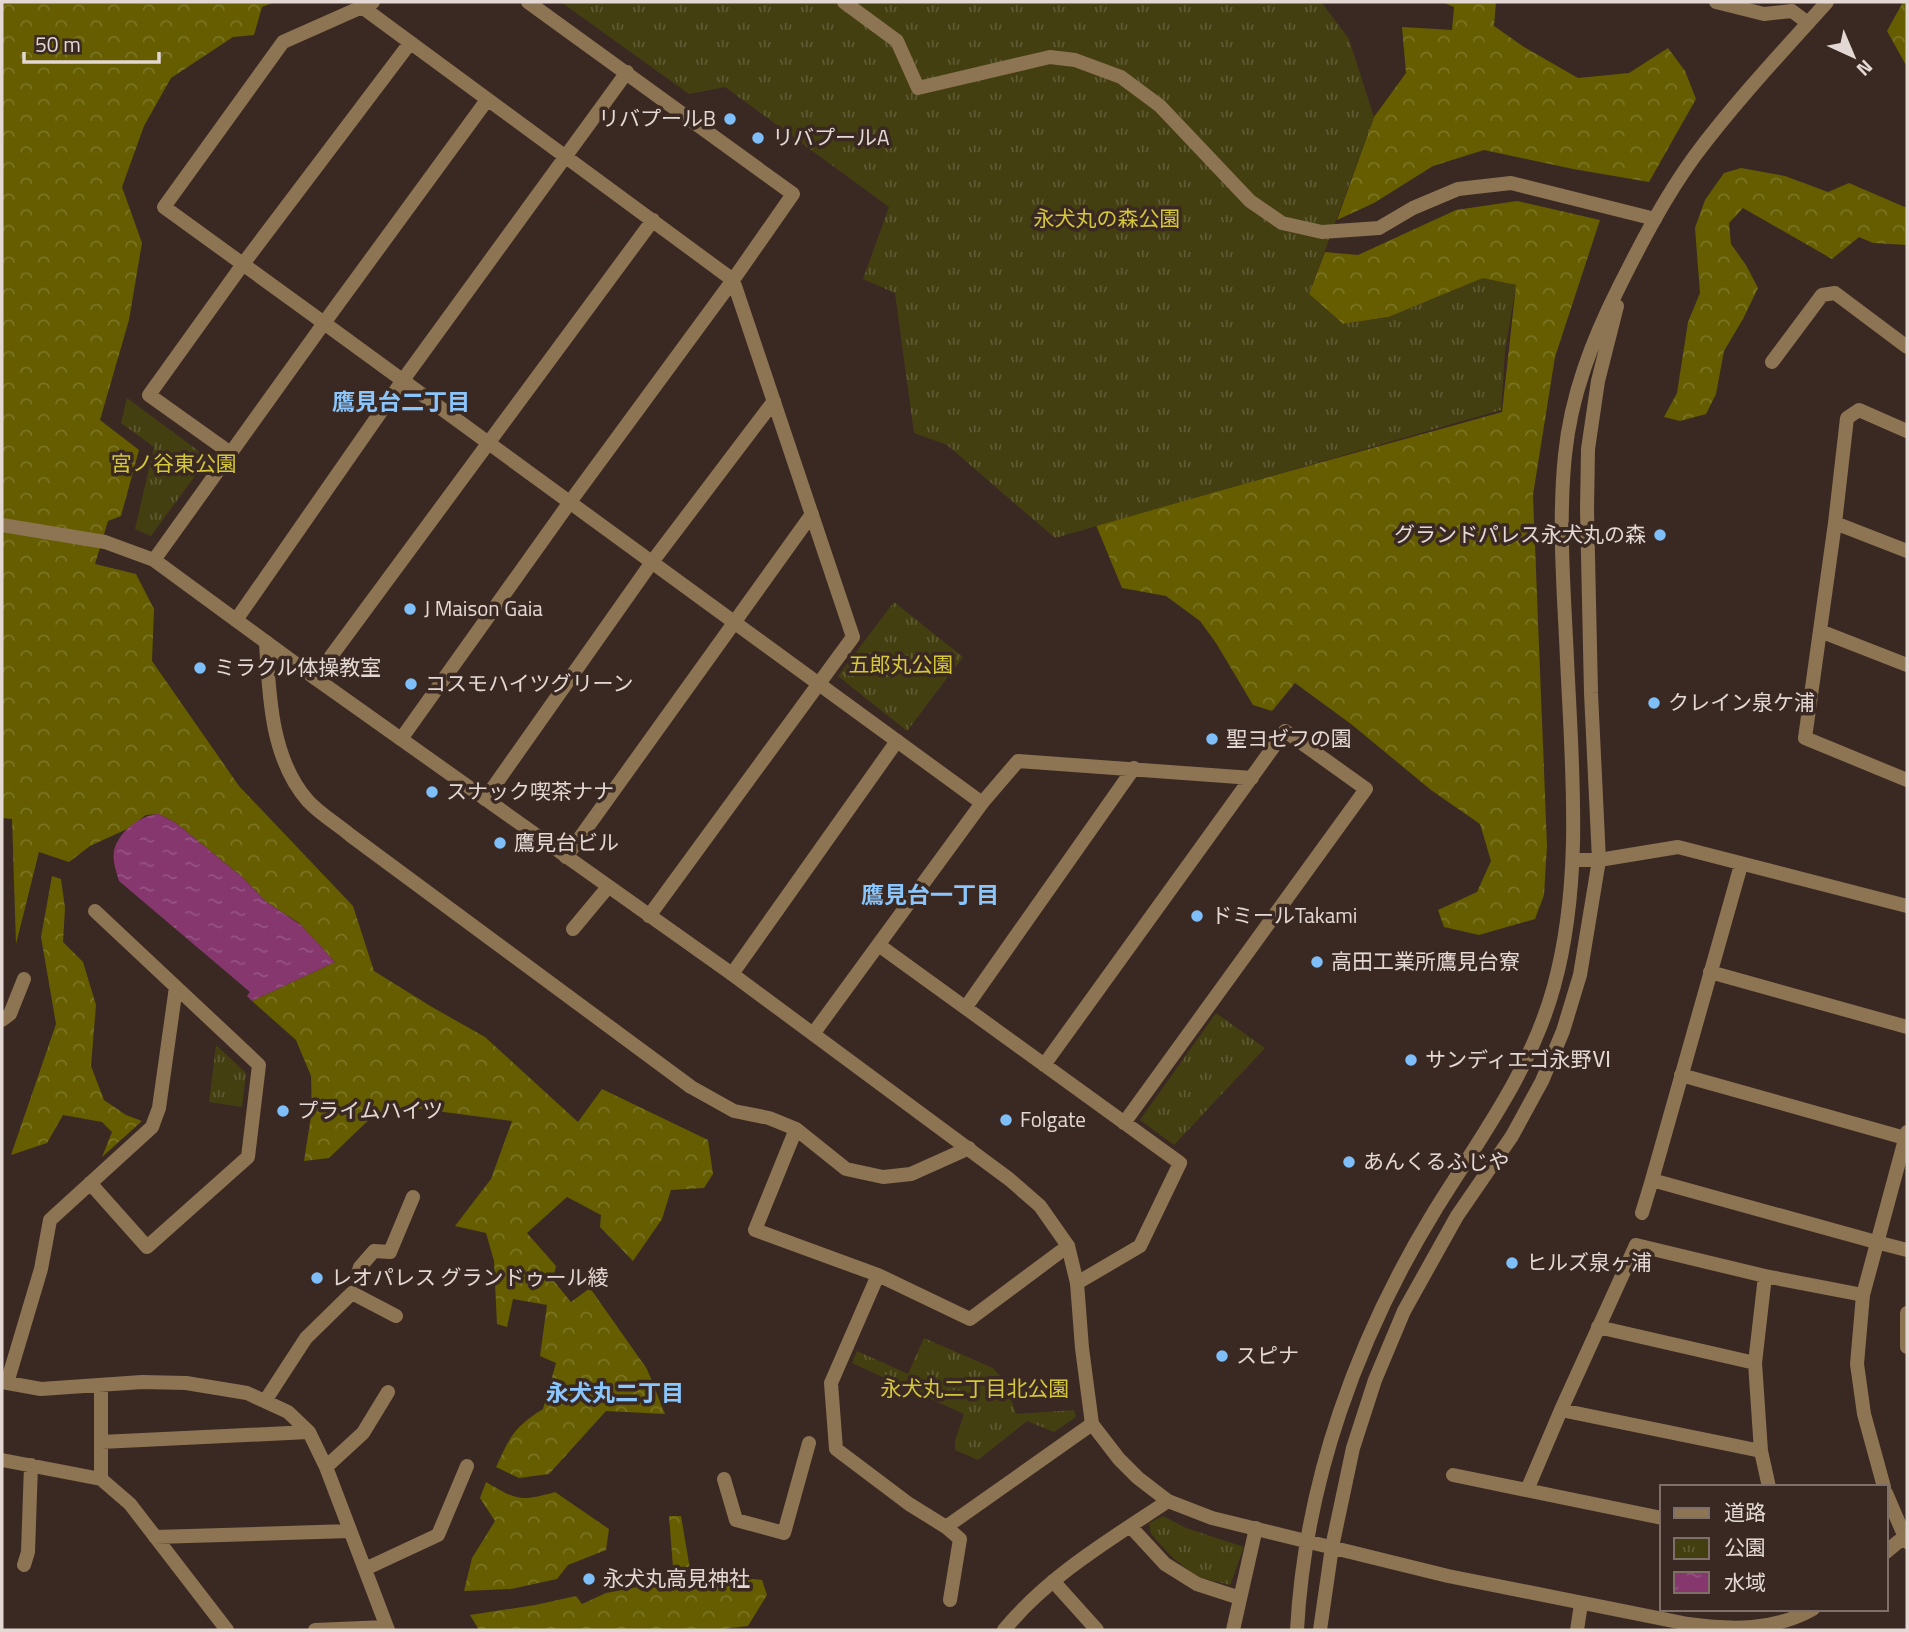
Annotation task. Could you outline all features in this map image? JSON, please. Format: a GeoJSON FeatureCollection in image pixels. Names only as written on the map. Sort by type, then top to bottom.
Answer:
{"type":"FeatureCollection","features":[{"type":"Feature","properties":{"kind":"street"},"geometry":{"type":"LineString","coordinates":[[401,739],[793,194],[528,2]]}},
{"type":"Feature","properties":{"kind":"street"},"geometry":{"type":"LineString","coordinates":[[844,2],[897,41],[918,88],[1050,57],[1075,60],[1121,77],[1160,106],[1250,201],[1282,222],[1322,232],[1379,228],[1413,208],[1458,189],[1511,183],[1655,219]]}},
{"type":"Feature","properties":{"kind":"street"},"geometry":{"type":"LineString","coordinates":[[1716,2],[1763,14],[1792,11],[1808,23]]}},
{"type":"Feature","properties":{"kind":"street"},"geometry":{"type":"LineString","coordinates":[[1297,1630],[1308,1541],[1323,1465],[1345,1395],[1396,1277],[1511,1091],[1537,1036],[1555,984],[1574,860],[1562,513],[1565,453],[1576,393],[1586,359],[1634,255],[1692,160],[1738,102],[1827,2]]}},
{"type":"Feature","properties":{"kind":"street"},"geometry":{"type":"LineString","coordinates":[[649,916],[818,682],[853,637],[733,280],[410,43],[368,4],[283,42],[164,207],[818,682],[982,803]]}},
{"type":"Feature","properties":{"kind":"street"},"geometry":{"type":"LineString","coordinates":[[229,452],[149,395],[243,264],[410,43]]}},
{"type":"Feature","properties":{"kind":"street"},"geometry":{"type":"LineString","coordinates":[[236,620],[403,380],[627,72]]}},
{"type":"Feature","properties":{"kind":"street"},"geometry":{"type":"LineString","coordinates":[[154,560],[229,452],[487,100]]}},
{"type":"Feature","properties":{"kind":"street"},"geometry":{"type":"LineString","coordinates":[[315,678],[653,220]]}},
{"type":"Feature","properties":{"kind":"street"},"geometry":{"type":"LineString","coordinates":[[1320,1630],[1332,1546],[1353,1448],[1375,1380],[1405,1311],[1457,1216],[1511,1136],[1542,1081],[1563,1031],[1580,975],[1599,860],[1591,693],[1588,449],[1609,331],[1634,255]]}},
{"type":"Feature","properties":{"kind":"street"},"geometry":{"type":"LineString","coordinates":[[1772,362],[1822,295],[1835,293],[1907,347]]}},
{"type":"Feature","properties":{"kind":"street"},"geometry":{"type":"LineString","coordinates":[[485,799],[652,562],[774,401]]}},
{"type":"Feature","properties":{"kind":"street"},"geometry":{"type":"LineString","coordinates":[[1907,430],[1860,410],[1847,418],[1805,738],[1907,780]]}},
{"type":"Feature","properties":{"kind":"street"},"geometry":{"type":"LineString","coordinates":[[566,857],[812,514]]}},
{"type":"Feature","properties":{"kind":"street"},"geometry":{"type":"LineString","coordinates":[[1835,523],[1907,551]]}},
{"type":"Feature","properties":{"kind":"street"},"geometry":{"type":"LineString","coordinates":[[2,525],[106,542],[154,560],[315,678],[732,974],[969,1148],[1040,1206],[1068,1246],[1077,1283],[1093,1424],[1119,1459],[1168,1501],[1212,1518],[1448,1576],[1581,1604],[1727,1629],[1768,1628],[1808,1611]]}},
{"type":"Feature","properties":{"kind":"street"},"geometry":{"type":"LineString","coordinates":[[1819,631],[1907,665]]}},
{"type":"Feature","properties":{"kind":"street"},"geometry":{"type":"LineString","coordinates":[[265,642],[275,730],[289,772],[309,802],[691,1087],[734,1111],[769,1118],[796,1129],[846,1169],[883,1177],[911,1174],[969,1148]]}},
{"type":"Feature","properties":{"kind":"street"},"geometry":{"type":"LineString","coordinates":[[1044,1065],[1285,731],[1366,789],[1124,1123]]}},
{"type":"Feature","properties":{"kind":"street"},"geometry":{"type":"LineString","coordinates":[[732,974],[897,741]]}},
{"type":"Feature","properties":{"kind":"street"},"geometry":{"type":"LineString","coordinates":[[813,1034],[880,946],[982,803],[1018,761],[1252,778]]}},
{"type":"Feature","properties":{"kind":"street"},"geometry":{"type":"LineString","coordinates":[[966,1007],[1134,768]]}},
{"type":"Feature","properties":{"kind":"street"},"geometry":{"type":"LineString","coordinates":[[1574,860],[1599,860],[1678,846],[1907,906]]}},
{"type":"Feature","properties":{"kind":"street"},"geometry":{"type":"LineString","coordinates":[[1642,1213],[1741,864]]}},
{"type":"Feature","properties":{"kind":"street"},"geometry":{"type":"LineString","coordinates":[[573,929],[608,887]]}},
{"type":"Feature","properties":{"kind":"street"},"geometry":{"type":"LineString","coordinates":[[90,1183],[146,1247],[248,1157],[259,1065],[95,911]]}},
{"type":"Feature","properties":{"kind":"street"},"geometry":{"type":"LineString","coordinates":[[880,946],[1180,1163],[1140,1246],[1077,1283]]}},
{"type":"Feature","properties":{"kind":"street"},"geometry":{"type":"LineString","coordinates":[[1710,972],[1907,1027]]}},
{"type":"Feature","properties":{"kind":"street"},"geometry":{"type":"LineString","coordinates":[[2,1020],[10,1014],[24,979]]}},
{"type":"Feature","properties":{"kind":"street"},"geometry":{"type":"LineString","coordinates":[[176,987],[159,1108],[152,1127],[50,1220],[41,1269],[4,1383],[41,1389],[142,1382],[186,1383],[247,1393],[288,1412],[309,1432],[326,1467],[387,1629],[316,1630]]}},
{"type":"Feature","properties":{"kind":"street"},"geometry":{"type":"LineString","coordinates":[[1681,1075],[1906,1135],[1863,1295],[1857,1364],[1864,1414],[1883,1485]]}},
{"type":"Feature","properties":{"kind":"street"},"geometry":{"type":"LineString","coordinates":[[796,1129],[755,1230],[878,1275],[970,1319],[1068,1246]]}},
{"type":"Feature","properties":{"kind":"street"},"geometry":{"type":"LineString","coordinates":[[1652,1180],[1907,1250]]}},
{"type":"Feature","properties":{"kind":"street"},"geometry":{"type":"LineString","coordinates":[[358,1277],[360,1267],[374,1251],[390,1252],[413,1197]]}},
{"type":"Feature","properties":{"kind":"street"},"geometry":{"type":"LineString","coordinates":[[1527,1490],[1636,1245],[1765,1276],[1863,1295]]}},
{"type":"Feature","properties":{"kind":"street"},"geometry":{"type":"LineString","coordinates":[[878,1275],[831,1383],[836,1449],[960,1539],[950,1600]]}},
{"type":"Feature","properties":{"kind":"street"},"geometry":{"type":"LineString","coordinates":[[1765,1276],[1755,1363],[1761,1451],[1769,1485]]}},
{"type":"Feature","properties":{"kind":"street"},"geometry":{"type":"LineString","coordinates":[[265,1401],[306,1338],[352,1293],[396,1317]]}},
{"type":"Feature","properties":{"kind":"street"},"geometry":{"type":"LineString","coordinates":[[1907,1313],[1907,1347]]}},
{"type":"Feature","properties":{"kind":"street"},"geometry":{"type":"LineString","coordinates":[[1598,1327],[1755,1363]]}},
{"type":"Feature","properties":{"kind":"street"},"geometry":{"type":"LineString","coordinates":[[101,1386],[101,1479]]}},
{"type":"Feature","properties":{"kind":"street"},"geometry":{"type":"LineString","coordinates":[[326,1467],[363,1433],[388,1392]]}},
{"type":"Feature","properties":{"kind":"street"},"geometry":{"type":"LineString","coordinates":[[1561,1410],[1761,1451]]}},
{"type":"Feature","properties":{"kind":"street"},"geometry":{"type":"LineString","coordinates":[[946,1527],[1093,1424]]}},
{"type":"Feature","properties":{"kind":"street"},"geometry":{"type":"LineString","coordinates":[[101,1442],[309,1432]]}},
{"type":"Feature","properties":{"kind":"street"},"geometry":{"type":"LineString","coordinates":[[724,1479],[736,1520],[784,1533],[809,1443]]}},
{"type":"Feature","properties":{"kind":"street"},"geometry":{"type":"LineString","coordinates":[[2,1460],[101,1479],[130,1504],[227,1630]]}},
{"type":"Feature","properties":{"kind":"street"},"geometry":{"type":"LineString","coordinates":[[24,1566],[28,1552],[31,1465]]}},
{"type":"Feature","properties":{"kind":"street"},"geometry":{"type":"LineString","coordinates":[[365,1569],[438,1535],[467,1466]]}},
{"type":"Feature","properties":{"kind":"street"},"geometry":{"type":"LineString","coordinates":[[1453,1475],[1660,1518]]}},
{"type":"Feature","properties":{"kind":"street"},"geometry":{"type":"LineString","coordinates":[[1888,1498],[1906,1539],[1888,1551]]}},
{"type":"Feature","properties":{"kind":"street"},"geometry":{"type":"LineString","coordinates":[[1004,1630],[1025,1605],[1053,1581],[1168,1501]]}},
{"type":"Feature","properties":{"kind":"street"},"geometry":{"type":"LineString","coordinates":[[1130,1526],[1164,1564],[1197,1584],[1240,1598]]}},
{"type":"Feature","properties":{"kind":"street"},"geometry":{"type":"LineString","coordinates":[[1233,1630],[1255,1528]]}},
{"type":"Feature","properties":{"kind":"street"},"geometry":{"type":"LineString","coordinates":[[155,1538],[350,1531]]}},
{"type":"Feature","properties":{"kind":"street"},"geometry":{"type":"LineString","coordinates":[[1053,1581],[1097,1630]]}},
{"type":"Feature","properties":{"kind":"street"},"geometry":{"type":"LineString","coordinates":[[1577,1630],[1581,1604]]}},
{"type":"Feature","properties":{"kind":"green space"},"geometry":{"type":"Polygon","coordinates":[[[2,2],[275,2],[262,7],[254,35],[233,37],[171,78],[144,126],[122,187],[142,243],[129,320],[100,420],[139,450],[121,516],[108,521],[95,564],[136,574],[154,609],[152,661],[239,786],[353,906],[374,971],[485,1037],[578,1122],[602,1089],[708,1140],[713,1174],[704,1188],[671,1190],[662,1219],[633,1261],[600,1227],[601,1215],[567,1197],[527,1233],[556,1266],[553,1280],[571,1302],[590,1288],[647,1369],[665,1414],[606,1411],[549,1474],[519,1478],[496,1467],[514,1434],[525,1421],[543,1409],[556,1363],[540,1356],[547,1305],[513,1299],[507,1327],[497,1324],[494,1261],[486,1233],[455,1226],[491,1179],[512,1121],[406,1107],[376,1113],[329,1158],[304,1161],[312,1110],[311,1076],[296,1040],[252,1001],[335,962],[299,923],[265,901],[242,877],[176,823],[159,814],[146,815],[127,829],[90,846],[69,862],[39,852],[16,944],[12,819],[2,818],[2,2]]]}},
{"type":"Feature","properties":{"kind":"green space","name":"永犬丸の森公園"},"geometry":{"type":"Polygon","coordinates":[[[561,2],[1321,2],[1349,39],[1374,117],[1309,294],[1343,324],[1389,317],[1483,278],[1516,285],[1505,351],[1501,410],[1055,538],[947,445],[914,433],[895,293],[863,279],[889,207],[725,87],[689,94],[561,2]]]}},
{"type":"Feature","properties":{"kind":"green space"},"geometry":{"type":"Polygon","coordinates":[[[1442,2],[1496,2],[1494,26],[1578,78],[1629,73],[1668,48],[1685,71],[1696,99],[1649,182],[1484,150],[1433,166],[1374,203],[1337,220],[1374,117],[1406,73],[1402,27],[1452,30],[1454,7],[1442,2]]]}},
{"type":"Feature","properties":{"kind":"green space"},"geometry":{"type":"Polygon","coordinates":[[[1903,2],[1907,2],[1907,67],[1887,31],[1903,2]]]}},
{"type":"Feature","properties":{"kind":"green space"},"geometry":{"type":"Polygon","coordinates":[[[1741,168],[1785,176],[1828,192],[1849,183],[1907,208],[1907,245],[1873,243],[1859,237],[1832,259],[1743,208],[1729,223],[1731,244],[1758,288],[1724,351],[1716,394],[1706,414],[1680,421],[1664,417],[1677,393],[1688,322],[1700,293],[1695,228],[1705,200],[1724,173],[1741,168]]]}},
{"type":"Feature","properties":{"kind":"green space"},"geometry":{"type":"Polygon","coordinates":[[[1517,201],[1600,220],[1555,357],[1533,495],[1547,846],[1544,895],[1535,919],[1479,935],[1444,927],[1438,910],[1477,892],[1491,861],[1480,824],[1431,790],[1351,724],[1295,683],[1272,711],[1253,705],[1200,621],[1166,596],[1122,588],[1096,525],[1502,412],[1516,285],[1481,279],[1389,317],[1343,324],[1309,294],[1325,252],[1358,255],[1456,210],[1517,201]]]}},
{"type":"Feature","properties":{"kind":"green space","name":"宮ノ谷東公園"},"geometry":{"type":"Polygon","coordinates":[[[127,398],[208,458],[151,536],[135,529],[154,447],[121,423],[127,398]]]}},
{"type":"Feature","properties":{"kind":"green space","name":"五郎丸公園"},"geometry":{"type":"Polygon","coordinates":[[[894,602],[963,657],[907,731],[838,676],[894,602]]]}},
{"type":"Feature","properties":{"kind":"green space"},"geometry":{"type":"Polygon","coordinates":[[[52,876],[61,879],[65,908],[63,942],[83,962],[96,1005],[91,1066],[104,1100],[126,1115],[142,1121],[102,1157],[112,1132],[102,1122],[63,1115],[47,1143],[11,1155],[56,1024],[41,937],[52,876]]]}},
{"type":"Feature","properties":{"kind":"green space"},"geometry":{"type":"Polygon","coordinates":[[[1216,1013],[1265,1048],[1174,1145],[1140,1120],[1216,1013]]]}},
{"type":"Feature","properties":{"kind":"green space"},"geometry":{"type":"Polygon","coordinates":[[[216,1045],[246,1073],[242,1107],[209,1102],[216,1045]]]}},
{"type":"Feature","properties":{"kind":"green space","name":"永犬丸二丁目北公園"},"geometry":{"type":"Polygon","coordinates":[[[924,1338],[993,1368],[1006,1383],[1016,1414],[1074,1410],[1076,1417],[1054,1432],[1027,1421],[978,1460],[955,1450],[955,1441],[964,1414],[852,1363],[857,1351],[908,1374],[924,1338]]]}},
{"type":"Feature","properties":{"kind":"green space"},"geometry":{"type":"Polygon","coordinates":[[[486,1482],[519,1498],[555,1492],[609,1529],[606,1550],[568,1565],[557,1579],[511,1589],[464,1591],[472,1558],[495,1521],[480,1498],[486,1482]]]}},
{"type":"Feature","properties":{"kind":"green space"},"geometry":{"type":"Polygon","coordinates":[[[669,1516],[681,1516],[693,1587],[736,1577],[762,1580],[767,1595],[748,1626],[714,1630],[479,1630],[470,1615],[576,1596],[582,1604],[606,1593],[674,1580],[669,1516]]]}},
{"type":"Feature","properties":{"kind":"green space"},"geometry":{"type":"Polygon","coordinates":[[[1163,1516],[1186,1528],[1244,1547],[1230,1585],[1197,1577],[1172,1557],[1151,1534],[1149,1523],[1163,1516]]]}},
{"type":"Feature","properties":{"kind":"water"},"geometry":{"type":"Polygon","coordinates":[[[159,814],[176,823],[242,877],[265,901],[301,925],[335,962],[252,1001],[247,996],[250,992],[119,881],[114,864],[118,840],[139,820],[159,814]]]}},
{"type":"Feature","properties":{"kind":"place","name":"リバプールB"},"geometry":{"type":"Point","coordinates":[730,119]}},
{"type":"Feature","properties":{"kind":"place","name":"リバプールA"},"geometry":{"type":"Point","coordinates":[758,138]}},
{"type":"Feature","properties":{"kind":"place","name":"グランドパレス永犬丸の森"},"geometry":{"type":"Point","coordinates":[1660,535]}},
{"type":"Feature","properties":{"kind":"place","name":"J Maison Gaia"},"geometry":{"type":"Point","coordinates":[410,609]}},
{"type":"Feature","properties":{"kind":"place","name":"ミラクル体操教室"},"geometry":{"type":"Point","coordinates":[200,668]}},
{"type":"Feature","properties":{"kind":"place","name":"コスモハイツグリーン"},"geometry":{"type":"Point","coordinates":[411,684]}},
{"type":"Feature","properties":{"kind":"place","name":"クレイン泉ケ浦"},"geometry":{"type":"Point","coordinates":[1654,703]}},
{"type":"Feature","properties":{"kind":"place","name":"聖ヨゼフの園"},"geometry":{"type":"Point","coordinates":[1212,739]}},
{"type":"Feature","properties":{"kind":"place","name":"スナック喫茶ナナ"},"geometry":{"type":"Point","coordinates":[432,792]}},
{"type":"Feature","properties":{"kind":"place","name":"鷹見台ビル"},"geometry":{"type":"Point","coordinates":[500,843]}},
{"type":"Feature","properties":{"kind":"place","name":"ドミールTakami"},"geometry":{"type":"Point","coordinates":[1197,916]}},
{"type":"Feature","properties":{"kind":"place","name":"高田工業所鷹見台寮"},"geometry":{"type":"Point","coordinates":[1317,962]}},
{"type":"Feature","properties":{"kind":"place","name":"サンディエゴ永野Ⅵ"},"geometry":{"type":"Point","coordinates":[1411,1060]}},
{"type":"Feature","properties":{"kind":"place","name":"プライムハイツ"},"geometry":{"type":"Point","coordinates":[283,1111]}},
{"type":"Feature","properties":{"kind":"place","name":"Folgate"},"geometry":{"type":"Point","coordinates":[1006,1120]}},
{"type":"Feature","properties":{"kind":"place","name":"あんくるふじや"},"geometry":{"type":"Point","coordinates":[1349,1162]}},
{"type":"Feature","properties":{"kind":"place","name":"ヒルズ泉ヶ浦"},"geometry":{"type":"Point","coordinates":[1512,1263]}},
{"type":"Feature","properties":{"kind":"place","name":"レオパレス グランドゥール綾"},"geometry":{"type":"Point","coordinates":[317,1278]}},
{"type":"Feature","properties":{"kind":"place","name":"スピナ"},"geometry":{"type":"Point","coordinates":[1222,1356]}},
{"type":"Feature","properties":{"kind":"place","name":"永犬丸高見神社"},"geometry":{"type":"Point","coordinates":[589,1579]}},
{"type":"Feature","properties":{"kind":"district","name":"鷹見台二丁目"},"geometry":{"type":"Point","coordinates":[401,402]}},
{"type":"Feature","properties":{"kind":"district","name":"鷹見台一丁目"},"geometry":{"type":"Point","coordinates":[930,895]}},
{"type":"Feature","properties":{"kind":"district","name":"永犬丸二丁目"},"geometry":{"type":"Point","coordinates":[615,1393]}}]}
